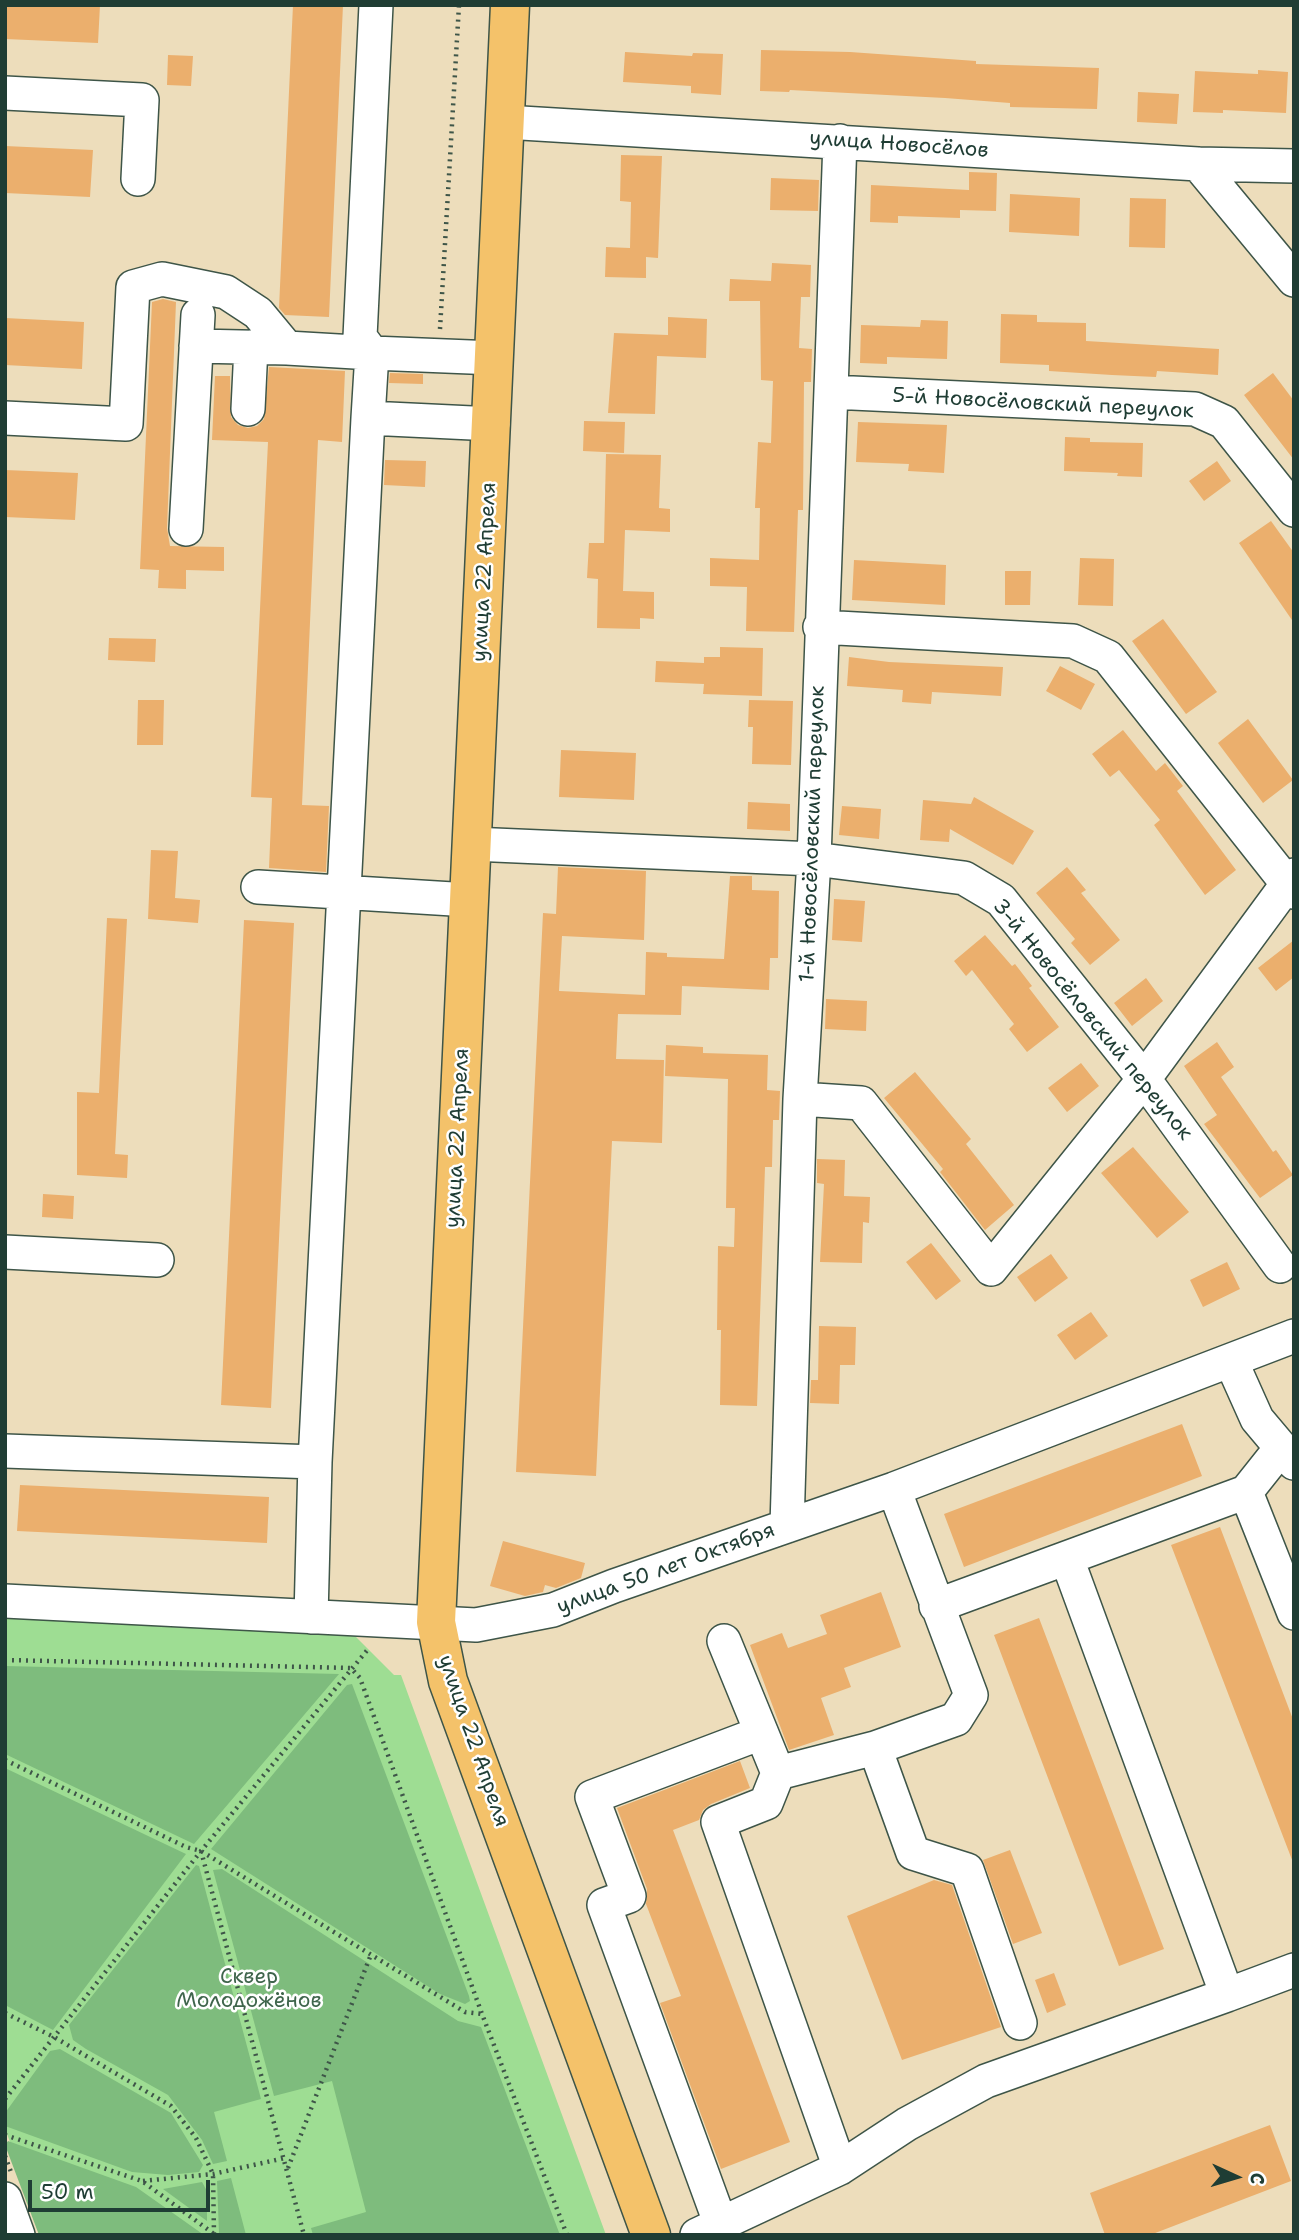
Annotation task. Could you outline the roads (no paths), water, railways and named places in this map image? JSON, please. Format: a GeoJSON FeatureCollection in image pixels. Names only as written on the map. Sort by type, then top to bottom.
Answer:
{"type":"FeatureCollection","features":[{"type":"Feature","properties":{"kind":"main road","name":"улица 22 Апреля"},"geometry":{"type":"LineString","coordinates":[[510,5],[436,1622],[448,1681],[651,2235]]}},
{"type":"Feature","properties":{"kind":"street"},"geometry":{"type":"LineString","coordinates":[[311,1617],[315,1462],[372,353],[360,337],[376,5]]}},
{"type":"Feature","properties":{"kind":"street"},"geometry":{"type":"LineString","coordinates":[[5,93],[142,100],[138,179]]}},
{"type":"Feature","properties":{"kind":"street","name":"улица Новосёлов"},"geometry":{"type":"LineString","coordinates":[[505,122],[1198,164],[1294,166]]}},
{"type":"Feature","properties":{"kind":"street","name":"1-й Новосёловский переулок"},"geometry":{"type":"LineString","coordinates":[[787,1527],[800,1099],[814,859],[820,627],[840,141]]}},
{"type":"Feature","properties":{"kind":"street"},"geometry":{"type":"LineString","coordinates":[[1198,164],[1294,279]]}},
{"type":"Feature","properties":{"kind":"street"},"geometry":{"type":"LineString","coordinates":[[5,418],[126,424],[133,287],[162,279],[226,292],[258,313],[287,348]]}},
{"type":"Feature","properties":{"kind":"street"},"geometry":{"type":"LineString","coordinates":[[186,529],[197,330],[251,347],[495,358]]}},
{"type":"Feature","properties":{"kind":"street"},"geometry":{"type":"LineString","coordinates":[[248,409],[251,347]]}},
{"type":"Feature","properties":{"kind":"street","name":"5-й Новосёловский переулок"},"geometry":{"type":"LineString","coordinates":[[831,392],[1195,409],[1224,422],[1294,510]]}},
{"type":"Feature","properties":{"kind":"street"},"geometry":{"type":"LineString","coordinates":[[368,418],[492,424]]}},
{"type":"Feature","properties":{"kind":"street"},"geometry":{"type":"LineString","coordinates":[[800,1099],[861,1103],[991,1269],[1144,1079],[1292,883],[1108,657],[1073,641],[820,627]]}},
{"type":"Feature","properties":{"kind":"street","name":"3-й Новосёловский переулок"},"geometry":{"type":"LineString","coordinates":[[472,844],[814,859],[964,878],[1001,900],[1144,1079],[1280,1266]]}},
{"type":"Feature","properties":{"kind":"street"},"geometry":{"type":"LineString","coordinates":[[258,887],[469,900]]}},
{"type":"Feature","properties":{"kind":"street"},"geometry":{"type":"LineString","coordinates":[[5,1252],[157,1260]]}},
{"type":"Feature","properties":{"kind":"street","name":"улица 50 лет Октября"},"geometry":{"type":"LineString","coordinates":[[5,1601],[476,1625],[553,1610],[614,1586],[894,1489],[1294,1336]]}},
{"type":"Feature","properties":{"kind":"street"},"geometry":{"type":"LineString","coordinates":[[936,1606],[1247,1492],[1287,1456],[1257,1419],[1231,1361]]}},
{"type":"Feature","properties":{"kind":"street"},"geometry":{"type":"LineString","coordinates":[[5,1451],[315,1462]]}},
{"type":"Feature","properties":{"kind":"street"},"geometry":{"type":"LineString","coordinates":[[778,1773],[875,1748],[956,1719],[971,1695],[894,1489]]}},
{"type":"Feature","properties":{"kind":"street"},"geometry":{"type":"LineString","coordinates":[[1247,1492],[1294,1614]]}},
{"type":"Feature","properties":{"kind":"street"},"geometry":{"type":"LineString","coordinates":[[1067,1559],[1227,1995]]}},
{"type":"Feature","properties":{"kind":"street"},"geometry":{"type":"LineString","coordinates":[[724,1641],[778,1773],[766,1802],[718,1822],[840,2168]]}},
{"type":"Feature","properties":{"kind":"street"},"geometry":{"type":"LineString","coordinates":[[761,1733],[592,1797],[629,1896],[604,1905],[709,2230],[840,2168],[907,2124],[986,2081],[1294,1970]]}},
{"type":"Feature","properties":{"kind":"street"},"geometry":{"type":"LineString","coordinates":[[875,1748],[914,1853],[967,1870],[1020,2023]]}},
{"type":"Feature","properties":{"kind":"street"},"geometry":{"type":"LineString","coordinates":[[5,2199],[18,2235]]}},
{"type":"Feature","properties":{"kind":"park label","name":"Сквер Молодожёнов"},"geometry":{"type":"Point","coordinates":[249,1990]}}]}
